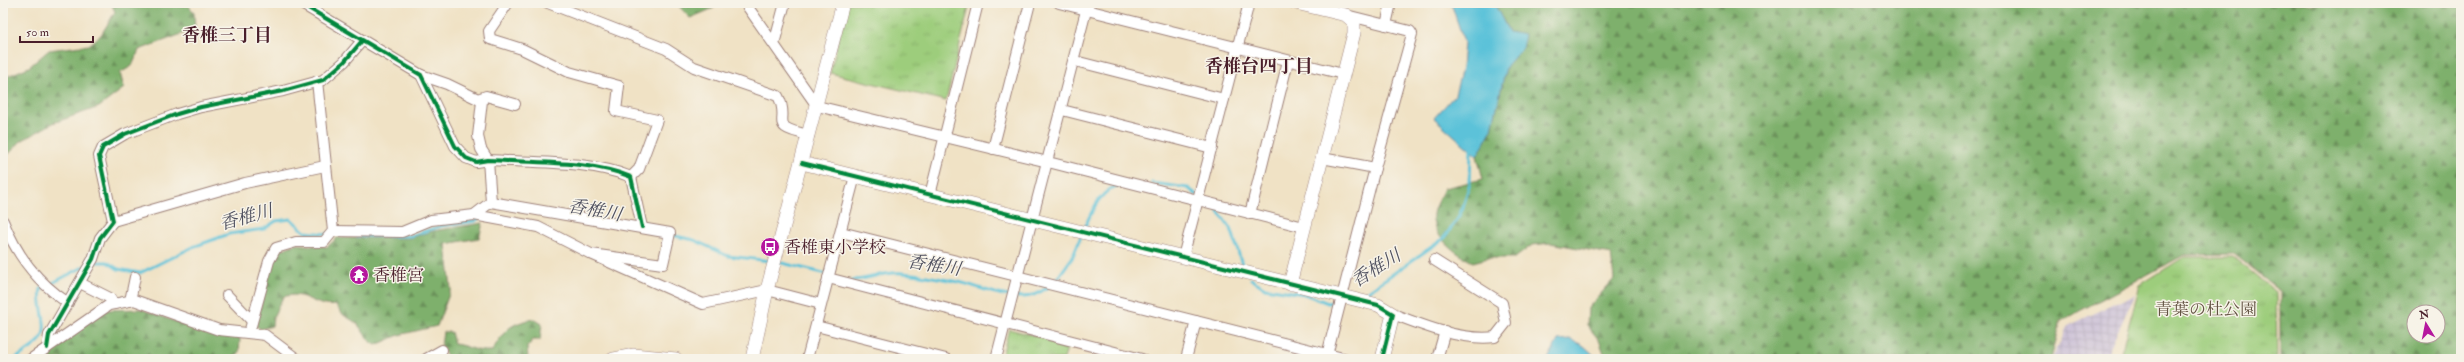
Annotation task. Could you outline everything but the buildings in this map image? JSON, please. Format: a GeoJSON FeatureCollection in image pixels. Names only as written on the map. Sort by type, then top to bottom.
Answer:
{"type":"FeatureCollection","features":[{"type":"Feature","properties":{"kind":"street"},"geometry":{"type":"LineString","coordinates":[[300,3],[361,42],[421,76],[447,84],[482,101],[478,136],[481,149],[488,160],[491,202]]}},
{"type":"Feature","properties":{"kind":"street"},"geometry":{"type":"LineString","coordinates":[[508,3],[489,31],[490,38],[522,49],[569,72],[619,86],[616,111],[658,120],[639,169],[631,177]]}},
{"type":"Feature","properties":{"kind":"street"},"geometry":{"type":"LineString","coordinates":[[548,3],[666,49],[694,67],[778,96],[782,104],[780,120],[783,127],[788,131],[809,135]]}},
{"type":"Feature","properties":{"kind":"street"},"geometry":{"type":"LineString","coordinates":[[745,3],[817,106],[1048,162],[1198,202],[1304,227]]}},
{"type":"Feature","properties":{"kind":"street"},"geometry":{"type":"LineString","coordinates":[[774,44],[785,3]]}},
{"type":"Feature","properties":{"kind":"street"},"geometry":{"type":"LineString","coordinates":[[752,359],[767,290],[802,163],[843,3]]}},
{"type":"Feature","properties":{"kind":"street"},"geometry":{"type":"LineString","coordinates":[[930,195],[978,3]]}},
{"type":"Feature","properties":{"kind":"street"},"geometry":{"type":"LineString","coordinates":[[993,149],[1030,3]]}},
{"type":"Feature","properties":{"kind":"street"},"geometry":{"type":"LineString","coordinates":[[1060,3],[1087,6],[1288,61],[1343,74]]}},
{"type":"Feature","properties":{"kind":"street"},"geometry":{"type":"LineString","coordinates":[[1183,258],[1249,3]]}},
{"type":"Feature","properties":{"kind":"street"},"geometry":{"type":"LineString","coordinates":[[1296,3],[1410,31],[1412,34],[1375,168],[1344,297],[1327,356]]}},
{"type":"Feature","properties":{"kind":"street"},"geometry":{"type":"LineString","coordinates":[[1386,25],[1390,3]]}},
{"type":"Feature","properties":{"kind":"street"},"geometry":{"type":"LineString","coordinates":[[996,359],[1075,62],[1087,6]]}},
{"type":"Feature","properties":{"kind":"street"},"geometry":{"type":"LineString","coordinates":[[1290,284],[1354,33],[1354,22],[1346,15]]}},
{"type":"Feature","properties":{"kind":"street"},"geometry":{"type":"LineString","coordinates":[[113,221],[99,156],[103,147],[125,134],[195,108],[283,91],[323,80],[344,62],[361,42]]}},
{"type":"Feature","properties":{"kind":"street"},"geometry":{"type":"LineString","coordinates":[[1250,214],[1288,61]]}},
{"type":"Feature","properties":{"kind":"street"},"geometry":{"type":"LineString","coordinates":[[1075,62],[1224,99]]}},
{"type":"Feature","properties":{"kind":"street"},"geometry":{"type":"LineString","coordinates":[[421,76],[455,146],[466,158],[476,162],[488,160],[593,167],[616,171],[631,177]]}},
{"type":"Feature","properties":{"kind":"street"},"geometry":{"type":"LineString","coordinates":[[249,333],[269,261],[276,248],[296,242],[324,242],[333,231],[317,81]]}},
{"type":"Feature","properties":{"kind":"street"},"geometry":{"type":"LineString","coordinates":[[478,99],[486,96],[515,104]]}},
{"type":"Feature","properties":{"kind":"street"},"geometry":{"type":"LineString","coordinates":[[1062,110],[1212,148]]}},
{"type":"Feature","properties":{"kind":"street"},"geometry":{"type":"LineString","coordinates":[[1322,158],[1375,168]]}},
{"type":"Feature","properties":{"kind":"street"},"geometry":{"type":"LineString","coordinates":[[802,163],[1032,221],[1378,305],[1393,314],[1445,331],[1480,338],[1495,337],[1506,323],[1502,303],[1434,260]]}},
{"type":"Feature","properties":{"kind":"street"},"geometry":{"type":"LineString","coordinates":[[47,348],[50,335],[93,259],[100,238],[113,221],[246,183],[325,166]]}},
{"type":"Feature","properties":{"kind":"street"},"geometry":{"type":"LineString","coordinates":[[807,359],[856,176]]}},
{"type":"Feature","properties":{"kind":"street"},"geometry":{"type":"LineString","coordinates":[[631,177],[642,227]]}},
{"type":"Feature","properties":{"kind":"street"},"geometry":{"type":"LineString","coordinates":[[474,215],[491,202],[670,233],[662,264],[591,254]]}},
{"type":"Feature","properties":{"kind":"street"},"geometry":{"type":"LineString","coordinates":[[333,231],[402,232],[432,220],[474,215],[538,227],[591,254],[703,304],[767,290],[821,304]]}},
{"type":"Feature","properties":{"kind":"street"},"geometry":{"type":"LineString","coordinates":[[3,221],[13,247],[47,288],[68,303]]}},
{"type":"Feature","properties":{"kind":"street"},"geometry":{"type":"LineString","coordinates":[[841,232],[1196,321],[1327,356],[1347,359]]}},
{"type":"Feature","properties":{"kind":"street"},"geometry":{"type":"LineString","coordinates":[[130,301],[135,277]]}},
{"type":"Feature","properties":{"kind":"street"},"geometry":{"type":"LineString","coordinates":[[828,278],[1142,359]]}},
{"type":"Feature","properties":{"kind":"street"},"geometry":{"type":"LineString","coordinates":[[80,283],[110,298],[114,304]]}},
{"type":"Feature","properties":{"kind":"street"},"geometry":{"type":"LineString","coordinates":[[227,295],[252,321]]}},
{"type":"Feature","properties":{"kind":"street"},"geometry":{"type":"LineString","coordinates":[[31,359],[89,317],[114,304],[134,300],[219,330],[265,335],[297,359]]}},
{"type":"Feature","properties":{"kind":"street"},"geometry":{"type":"LineString","coordinates":[[1382,359],[1393,314]]}},
{"type":"Feature","properties":{"kind":"street"},"geometry":{"type":"LineString","coordinates":[[1186,359],[1196,321]]}},
{"type":"Feature","properties":{"kind":"street"},"geometry":{"type":"LineString","coordinates":[[816,326],[946,359]]}},
{"type":"Feature","properties":{"kind":"street"},"geometry":{"type":"LineString","coordinates":[[1437,359],[1445,331]]}},
{"type":"Feature","properties":{"kind":"street"},"geometry":{"type":"LineString","coordinates":[[426,359],[442,350]]}},
{"type":"Feature","properties":{"kind":"street"},"geometry":{"type":"LineString","coordinates":[[613,359],[633,355],[676,359]]}},
{"type":"Feature","properties":{"kind":"shaded area"},"geometry":{"type":"Polygon","coordinates":[[[2135,294],[2105,359],[2052,359],[2068,326],[2135,294]]]}},
{"type":"Feature","properties":{"kind":"green space"},"geometry":{"type":"Polygon","coordinates":[[[111,3],[187,3],[194,13],[195,29],[139,50],[132,66],[120,73],[124,88],[99,107],[53,123],[21,141],[3,160],[3,78],[29,67],[49,50],[89,45],[101,35],[115,12],[111,3]]]}},
{"type":"Feature","properties":{"kind":"green space"},"geometry":{"type":"Polygon","coordinates":[[[676,3],[712,3],[714,8],[690,18],[676,3]]]}},
{"type":"Feature","properties":{"kind":"green space"},"geometry":{"type":"Polygon","coordinates":[[[847,3],[970,3],[946,101],[830,73],[847,3]]]}},
{"type":"Feature","properties":{"kind":"green space"},"geometry":{"type":"Polygon","coordinates":[[[1494,3],[2461,3],[2461,359],[2280,359],[2280,291],[2233,254],[2184,255],[2061,321],[2051,359],[1606,359],[1599,340],[1587,325],[1588,308],[1614,279],[1611,254],[1551,243],[1532,245],[1515,258],[1488,258],[1473,262],[1453,249],[1440,237],[1433,222],[1433,214],[1436,204],[1444,188],[1483,179],[1477,156],[1492,129],[1506,67],[1522,48],[1509,32],[1494,3]]]}},
{"type":"Feature","properties":{"kind":"green space","name":"香椎宮"},"geometry":{"type":"Polygon","coordinates":[[[483,223],[479,238],[446,244],[451,289],[437,326],[399,335],[376,345],[367,338],[354,321],[342,313],[336,305],[322,304],[298,295],[291,295],[283,297],[273,317],[272,326],[261,329],[256,326],[271,264],[277,252],[295,244],[327,247],[337,238],[409,238],[433,231],[483,223]]]}},
{"type":"Feature","properties":{"kind":"green space","name":"青葉の杜公園"},"geometry":{"type":"Polygon","coordinates":[[[2184,257],[2233,257],[2276,292],[2277,359],[2119,359],[2140,285],[2184,257]]]}},
{"type":"Feature","properties":{"kind":"green space"},"geometry":{"type":"Polygon","coordinates":[[[141,309],[190,327],[209,328],[240,338],[239,353],[232,359],[42,359],[91,319],[107,310],[141,309]]]}},
{"type":"Feature","properties":{"kind":"green space"},"geometry":{"type":"Polygon","coordinates":[[[534,319],[542,324],[540,340],[533,340],[527,347],[528,359],[449,359],[441,346],[443,332],[451,332],[454,344],[481,351],[492,351],[508,329],[518,323],[534,319]]]}},
{"type":"Feature","properties":{"kind":"green space"},"geometry":{"type":"Polygon","coordinates":[[[1009,329],[1068,344],[1064,359],[1001,359],[1009,329]]]}},
{"type":"Feature","properties":{"kind":"water"},"geometry":{"type":"Polygon","coordinates":[[[1451,3],[1494,3],[1509,32],[1525,35],[1522,48],[1506,67],[1492,129],[1477,156],[1434,118],[1455,95],[1462,68],[1464,42],[1451,3]]]}},
{"type":"Feature","properties":{"kind":"water"},"geometry":{"type":"Polygon","coordinates":[[[1570,339],[1584,346],[1598,359],[1548,359],[1558,340],[1570,339]]]}},
{"type":"Feature","properties":{"kind":"waterway","name":"香椎川"},"geometry":{"type":"LineString","coordinates":[[1361,296],[1443,239],[1457,220],[1463,207],[1470,183],[1471,149]]}},
{"type":"Feature","properties":{"kind":"waterway","name":"香椎川"},"geometry":{"type":"LineString","coordinates":[[1152,183],[1188,188],[1197,195]]}},
{"type":"Feature","properties":{"kind":"waterway","name":"香椎川"},"geometry":{"type":"LineString","coordinates":[[1084,229],[1098,202],[1108,190],[1122,185]]}},
{"type":"Feature","properties":{"kind":"waterway","name":"香椎川"},"geometry":{"type":"LineString","coordinates":[[1216,208],[1232,231],[1243,268]]}},
{"type":"Feature","properties":{"kind":"waterway","name":"香椎川"},"geometry":{"type":"LineString","coordinates":[[357,236],[410,236],[441,226],[475,221],[479,218]]}},
{"type":"Feature","properties":{"kind":"waterway","name":"香椎川"},"geometry":{"type":"LineString","coordinates":[[94,262],[107,262],[118,269],[140,273],[193,247],[229,234],[264,229],[276,221],[291,219],[305,232],[328,234]]}},
{"type":"Feature","properties":{"kind":"waterway","name":"香椎川"},"geometry":{"type":"LineString","coordinates":[[671,235],[694,240],[728,256],[771,261]]}},
{"type":"Feature","properties":{"kind":"waterway","name":"香椎川"},"geometry":{"type":"LineString","coordinates":[[1054,283],[1072,258],[1081,236]]}},
{"type":"Feature","properties":{"kind":"waterway","name":"香椎川"},"geometry":{"type":"LineString","coordinates":[[778,262],[827,274]]}},
{"type":"Feature","properties":{"kind":"waterway","name":"香椎川"},"geometry":{"type":"LineString","coordinates":[[15,359],[36,345],[41,339],[44,327],[40,295],[41,289],[87,265]]}},
{"type":"Feature","properties":{"kind":"waterway","name":"香椎川"},"geometry":{"type":"LineString","coordinates":[[852,280],[865,279],[888,273],[909,274],[963,283],[1014,297],[1030,296],[1048,287]]}},
{"type":"Feature","properties":{"kind":"waterway","name":"香椎川"},"geometry":{"type":"LineString","coordinates":[[1251,279],[1265,288],[1304,294],[1328,303],[1338,301]]}},
{"type":"Feature","properties":{"kind":"cycle path"},"geometry":{"type":"LineString","coordinates":[[300,3],[421,75],[455,146],[466,158],[476,162],[488,160],[579,165],[615,172],[631,177],[642,227]]}},
{"type":"Feature","properties":{"kind":"cycle path"},"geometry":{"type":"LineString","coordinates":[[47,348],[49,335],[93,259],[100,238],[113,221],[99,156],[103,147],[125,134],[177,114],[201,107],[283,91],[323,80],[344,62],[361,42]]}},
{"type":"Feature","properties":{"kind":"cycle path"},"geometry":{"type":"LineString","coordinates":[[802,163],[1378,305],[1393,314],[1382,359]]}},
{"type":"Feature","properties":{"kind":"place","name":"香椎東小学校"},"geometry":{"type":"Point","coordinates":[770,247]}},
{"type":"Feature","properties":{"kind":"place","name":"香椎宮"},"geometry":{"type":"Point","coordinates":[359,275]}},
{"type":"Feature","properties":{"kind":"district","name":"香椎三丁目"},"geometry":{"type":"Point","coordinates":[227,35]}},
{"type":"Feature","properties":{"kind":"district","name":"香椎台四丁目"},"geometry":{"type":"Point","coordinates":[1259,66]}}]}
